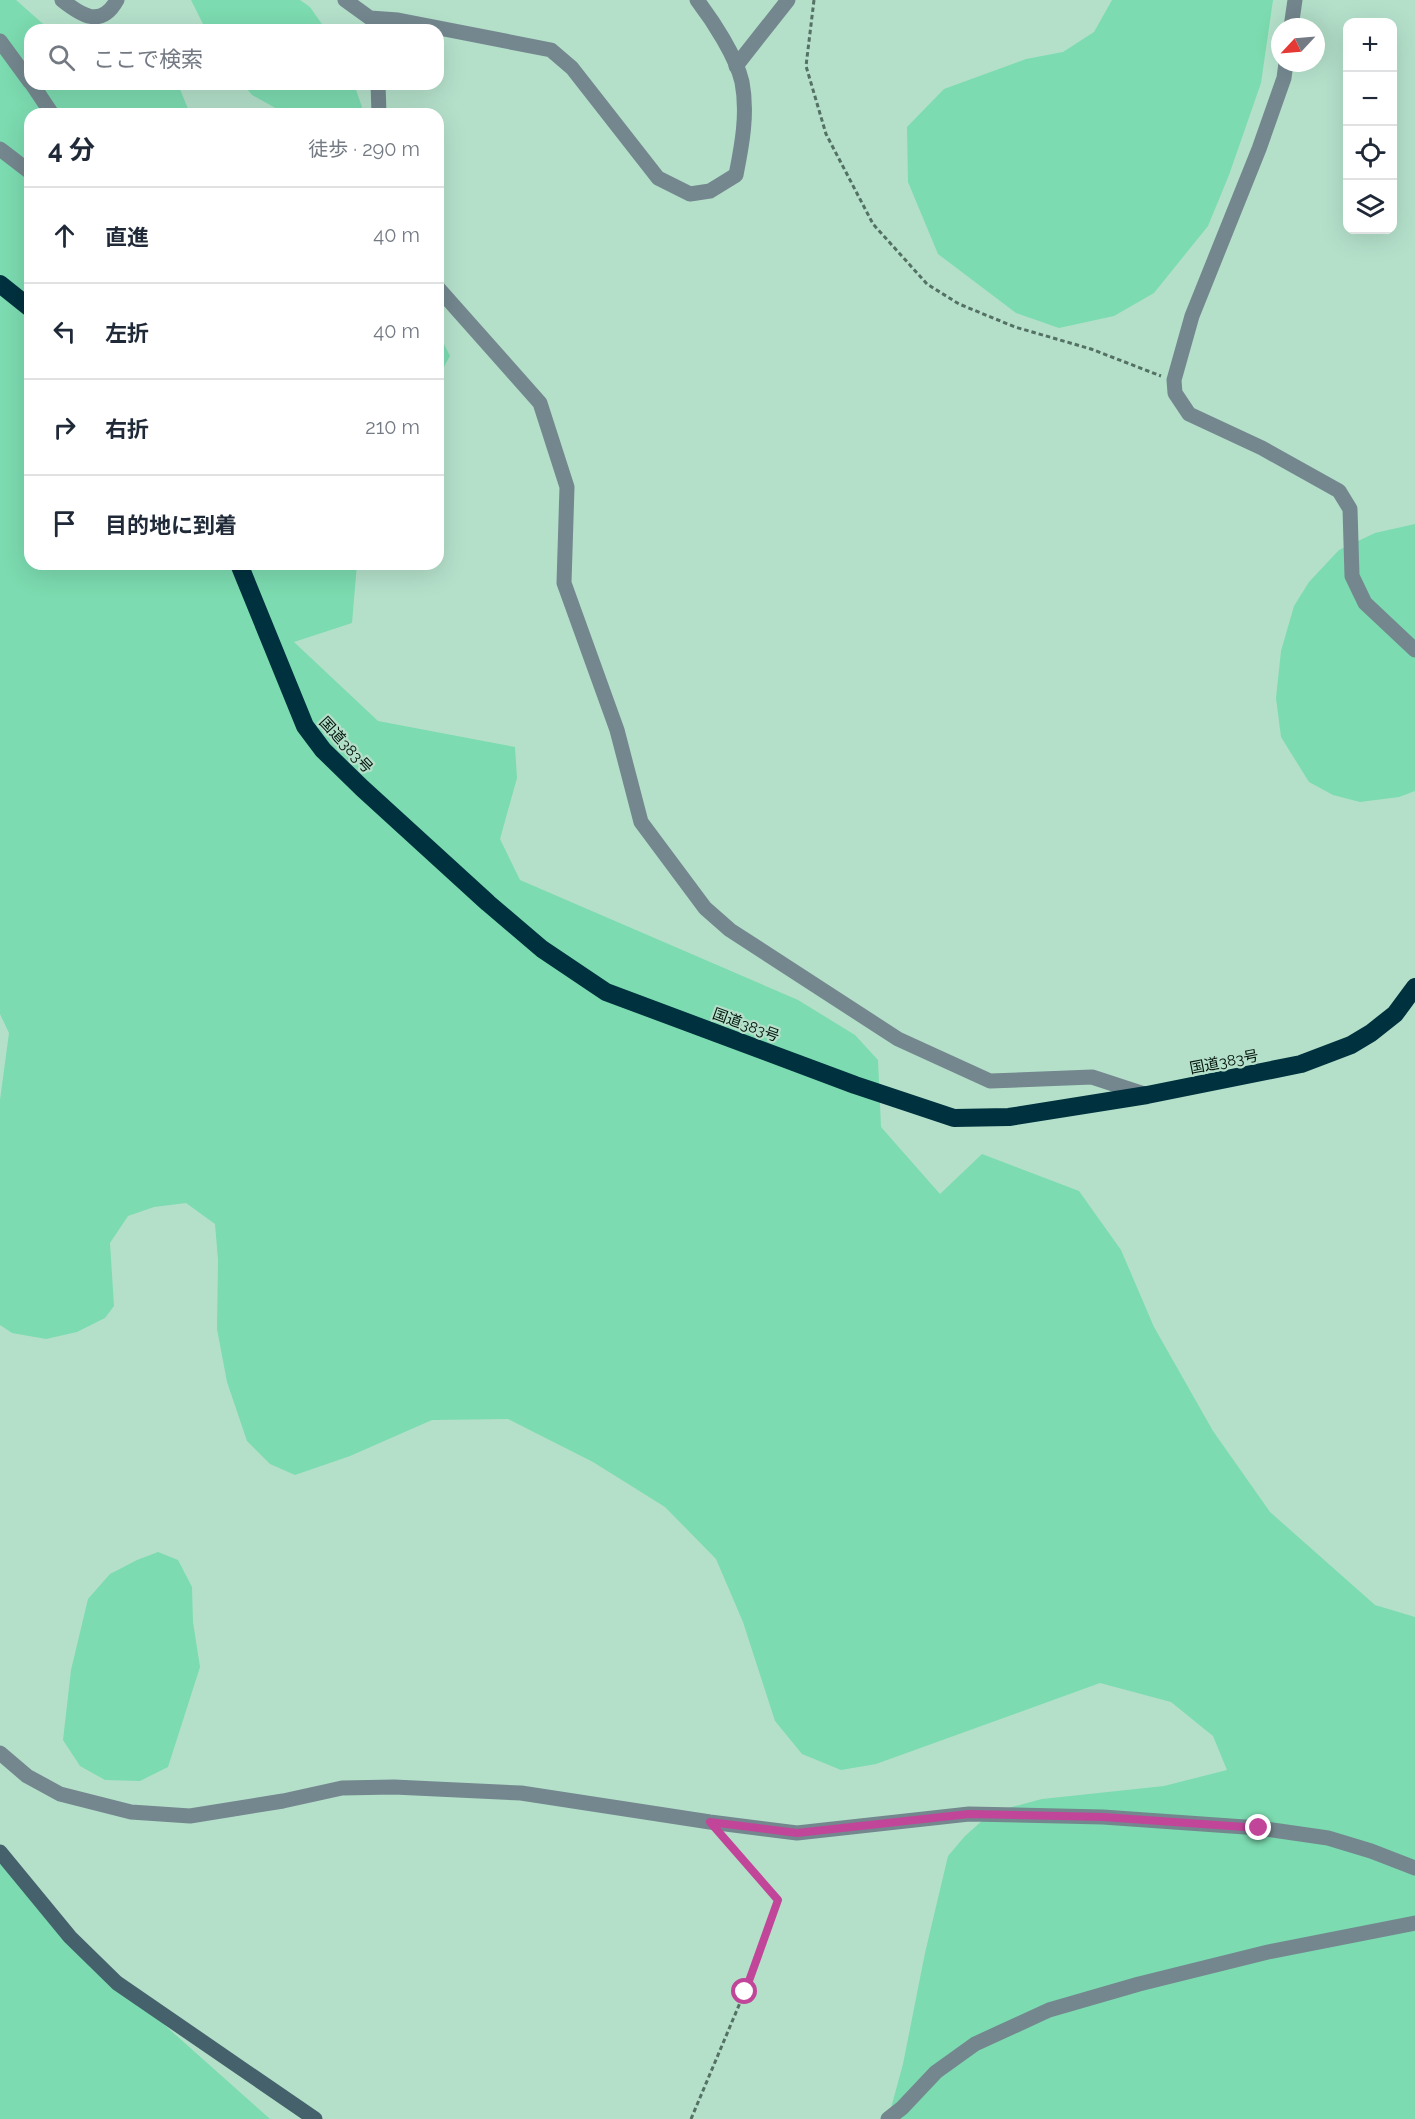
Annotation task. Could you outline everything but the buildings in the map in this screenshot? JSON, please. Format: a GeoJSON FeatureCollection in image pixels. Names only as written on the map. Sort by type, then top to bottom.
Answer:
{"type":"FeatureCollection","features":[{"type":"Feature","properties":{"kind":"highway"},"geometry":{"type":"LineString","coordinates":[[0,284],[24,303]]}},
{"type":"Feature","properties":{"kind":"highway","name":"国道383号"},"geometry":{"type":"LineString","coordinates":[[241,570],[304,726],[323,750],[488,903],[542,949],[606,992],[855,1085],[954,1118],[1009,1117],[1147,1095],[1301,1064],[1351,1045],[1371,1034],[1395,1014],[1415,987]]}},
{"type":"Feature","properties":{"kind":"street"},"geometry":{"type":"LineString","coordinates":[[62,0],[81,15],[92,17],[111,9],[117,0]]}},
{"type":"Feature","properties":{"kind":"street"},"geometry":{"type":"LineString","coordinates":[[345,0],[372,24],[398,20],[418,24]]}},
{"type":"Feature","properties":{"kind":"street"},"geometry":{"type":"LineString","coordinates":[[444,29],[551,50],[572,69],[658,178],[690,194],[710,191],[736,175],[744,135],[742,82],[716,26],[697,0]]}},
{"type":"Feature","properties":{"kind":"street"},"geometry":{"type":"LineString","coordinates":[[736,66],[788,0]]}},
{"type":"Feature","properties":{"kind":"street"},"geometry":{"type":"LineString","coordinates":[[1293,18],[1295,0]]}},
{"type":"Feature","properties":{"kind":"street"},"geometry":{"type":"LineString","coordinates":[[0,41],[24,74]]}},
{"type":"Feature","properties":{"kind":"street"},"geometry":{"type":"LineString","coordinates":[[1285,72],[1259,149],[1192,316],[1174,381],[1175,393],[1189,414],[1262,448],[1339,491],[1350,509],[1352,576],[1365,603],[1415,650]]}},
{"type":"Feature","properties":{"kind":"street"},"geometry":{"type":"LineString","coordinates":[[36,90],[48,108]]}},
{"type":"Feature","properties":{"kind":"street"},"geometry":{"type":"LineString","coordinates":[[378,90],[379,108]]}},
{"type":"Feature","properties":{"kind":"street"},"geometry":{"type":"LineString","coordinates":[[0,149],[24,167]]}},
{"type":"Feature","properties":{"kind":"street"},"geometry":{"type":"LineString","coordinates":[[444,295],[540,403],[567,487],[564,583],[617,730],[641,822],[705,908],[730,930],[898,1039],[990,1081],[1092,1077],[1147,1095]]}},
{"type":"Feature","properties":{"kind":"street"},"geometry":{"type":"LineString","coordinates":[[0,1753],[27,1776],[60,1794],[131,1812],[190,1816],[283,1801],[342,1788],[394,1787],[521,1793],[797,1833],[969,1814],[1103,1817],[1259,1828],[1328,1838],[1415,1868]]}},
{"type":"Feature","properties":{"kind":"street"},"geometry":{"type":"LineString","coordinates":[[0,1852],[70,1937],[117,1983],[315,2119]]}},
{"type":"Feature","properties":{"kind":"street"},"geometry":{"type":"LineString","coordinates":[[888,2119],[902,2109],[936,2072],[975,2044],[1049,2010],[1139,1984],[1268,1952],[1415,1923]]}},
{"type":"Feature","properties":{"kind":"path"},"geometry":{"type":"LineString","coordinates":[[814,0],[806,66],[826,134],[873,224],[927,284],[958,304],[1015,327],[1091,349],[1174,381]]}},
{"type":"Feature","properties":{"kind":"path"},"geometry":{"type":"LineString","coordinates":[[690,2119],[745,1992],[778,1900],[710,1822]]}},
{"type":"Feature","properties":{"kind":"green space"},"geometry":{"type":"Polygon","coordinates":[[[0,0],[16,0],[43,24],[24,24],[24,90],[180,90],[188,108],[24,108],[24,570],[356,570],[352,623],[294,642],[378,721],[515,747],[517,778],[500,839],[520,880],[798,1000],[855,1035],[878,1060],[881,1127],[940,1194],[982,1154],[1079,1191],[1121,1250],[1154,1327],[1213,1431],[1270,1512],[1375,1605],[1415,1617],[1415,2119],[888,2119],[903,2064],[925,1953],[948,1856],[983,1820],[1008,1808],[1042,1799],[1164,1786],[1227,1770],[1213,1736],[1171,1702],[1100,1683],[876,1764],[841,1770],[802,1754],[775,1721],[743,1622],[716,1559],[665,1507],[593,1462],[508,1419],[432,1420],[350,1456],[295,1475],[270,1464],[247,1441],[227,1382],[217,1329],[218,1260],[215,1224],[186,1203],[154,1207],[128,1216],[110,1243],[114,1306],[105,1318],[77,1332],[46,1339],[12,1333],[0,1325],[0,1100],[9,1033],[0,1014],[0,0]]]}},
{"type":"Feature","properties":{"kind":"green space"},"geometry":{"type":"Polygon","coordinates":[[[191,0],[300,0],[310,7],[322,24],[203,24],[191,0]]]}},
{"type":"Feature","properties":{"kind":"green space"},"geometry":{"type":"Polygon","coordinates":[[[1112,0],[1273,0],[1261,83],[1229,175],[1208,226],[1154,293],[1114,316],[1059,328],[1016,313],[938,254],[908,182],[907,127],[944,89],[1026,59],[1063,52],[1094,32],[1112,0]]]}},
{"type":"Feature","properties":{"kind":"green space"},"geometry":{"type":"Polygon","coordinates":[[[248,90],[356,90],[362,107],[275,108],[252,95],[248,90]]]}},
{"type":"Feature","properties":{"kind":"green space"},"geometry":{"type":"Polygon","coordinates":[[[444,344],[450,356],[444,366],[444,344]]]}},
{"type":"Feature","properties":{"kind":"green space"},"geometry":{"type":"Polygon","coordinates":[[[1415,524],[1415,791],[1399,797],[1360,802],[1333,795],[1309,782],[1281,737],[1276,698],[1281,651],[1294,606],[1309,582],[1339,550],[1375,533],[1415,524]]]}},
{"type":"Feature","properties":{"kind":"green space"},"geometry":{"type":"Polygon","coordinates":[[[158,1552],[178,1560],[192,1587],[193,1622],[200,1667],[168,1767],[140,1781],[105,1780],[80,1766],[63,1740],[71,1670],[88,1599],[110,1574],[158,1552]]]}},
{"type":"Feature","properties":{"kind":"green space"},"geometry":{"type":"Polygon","coordinates":[[[0,1847],[113,1979],[270,2119],[0,2119],[0,1847]]]}},
{"type":"Feature","properties":{"kind":"route"},"geometry":{"type":"LineString","coordinates":[[745,1992],[778,1900],[710,1822],[797,1833],[897,1824],[969,1814],[1103,1817],[1259,1828]]}}]}
